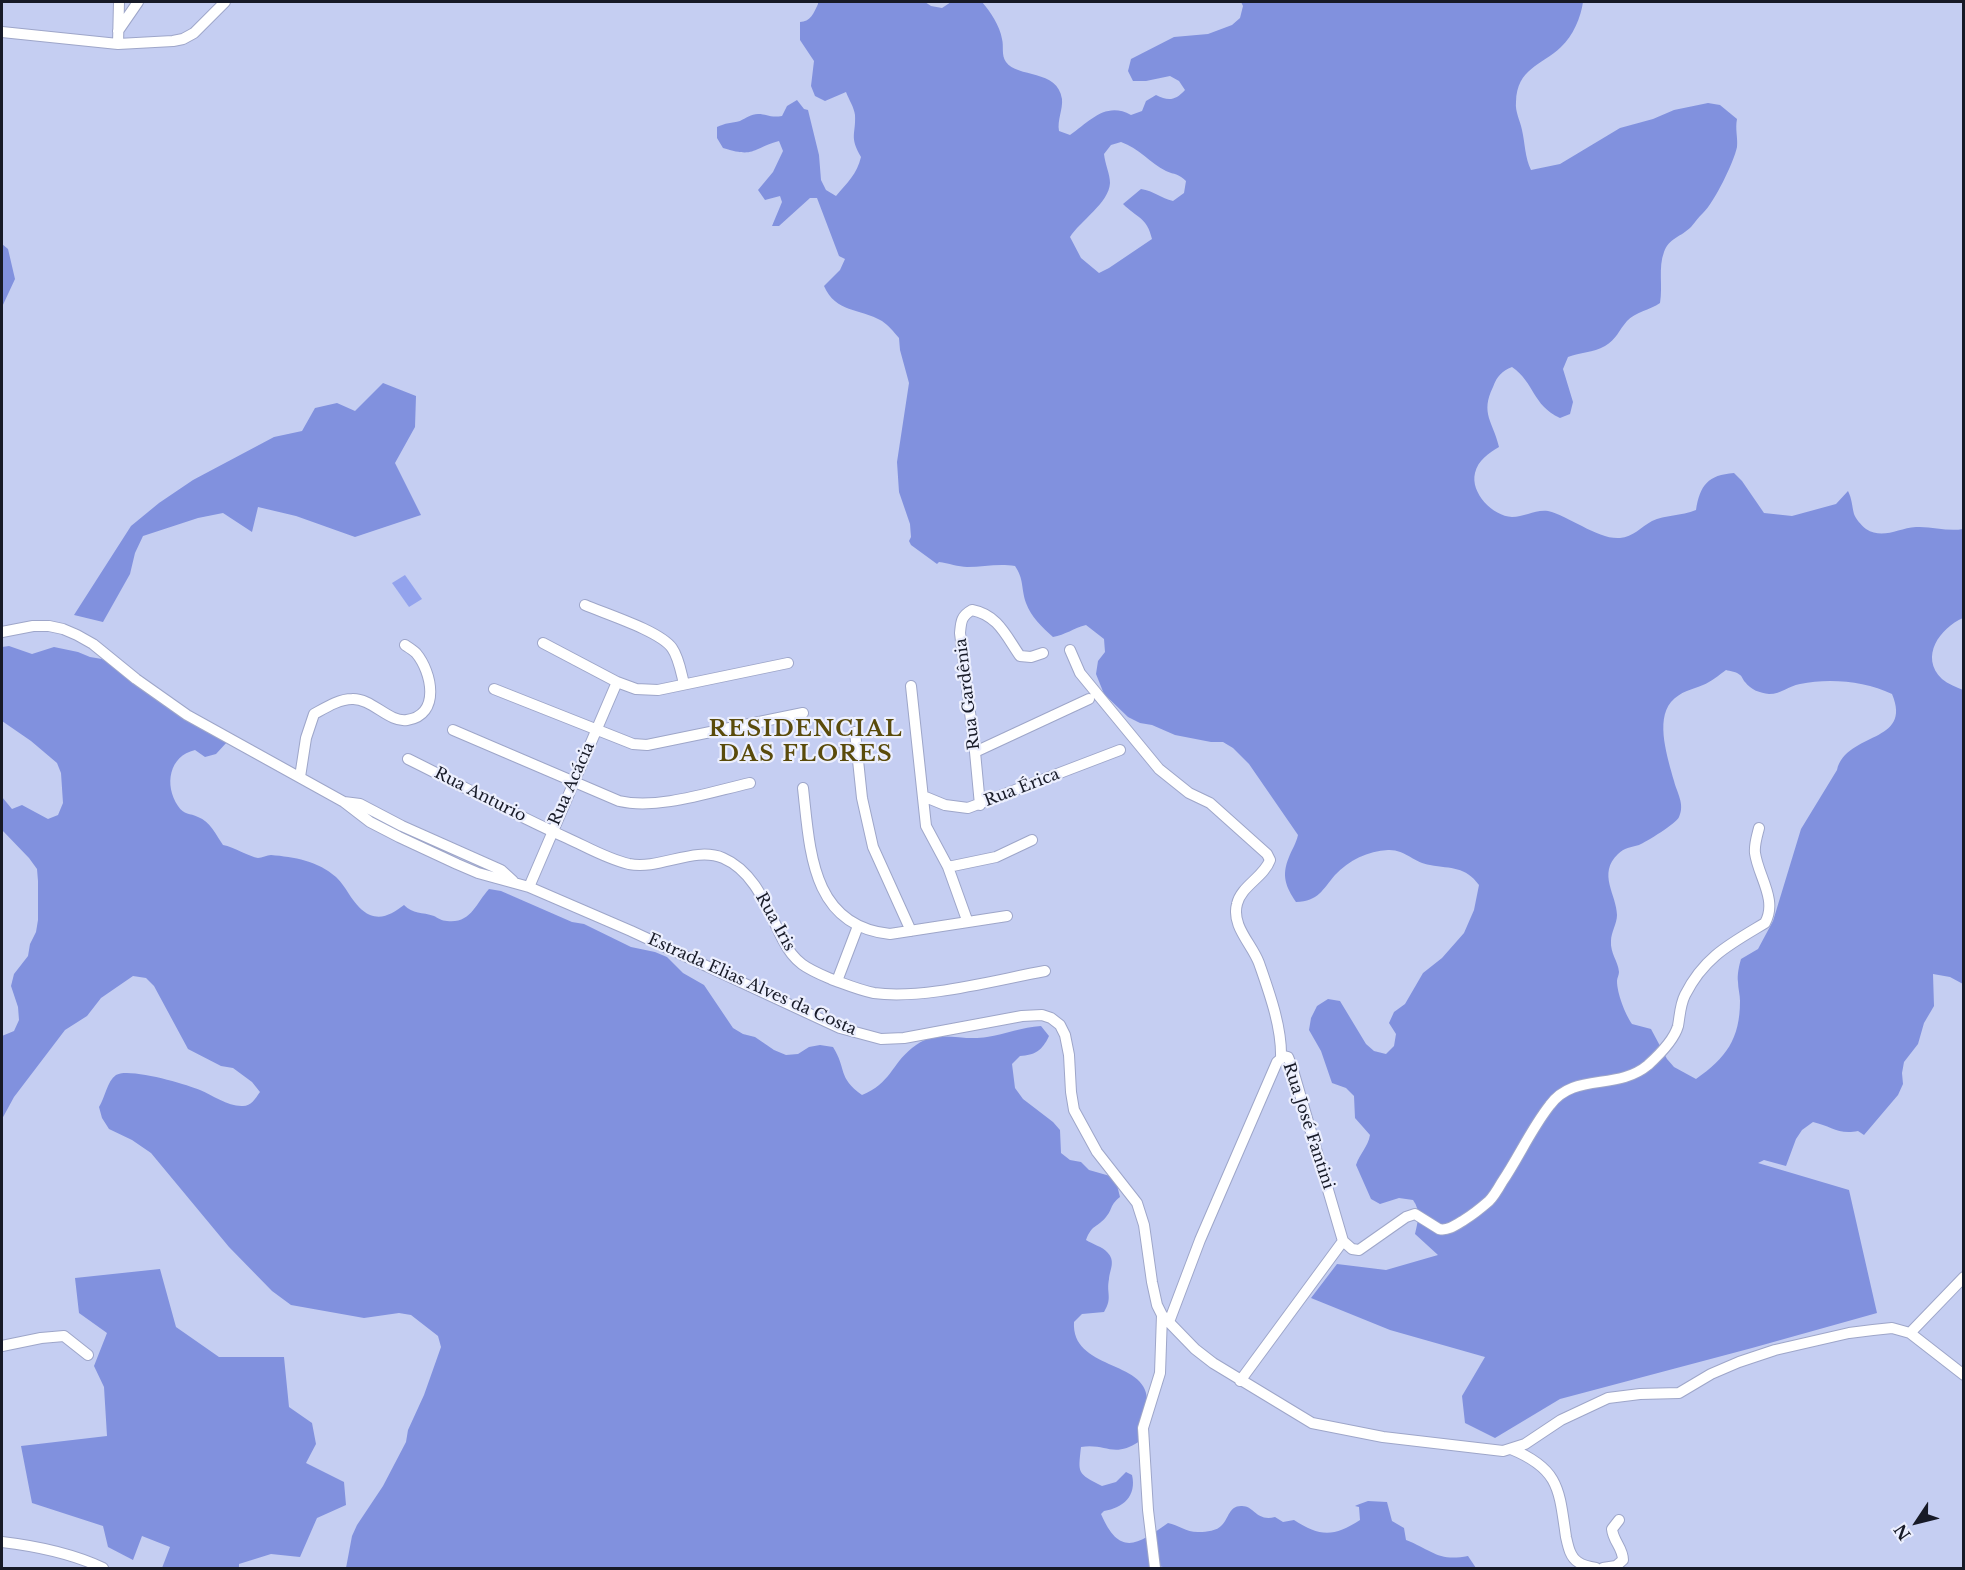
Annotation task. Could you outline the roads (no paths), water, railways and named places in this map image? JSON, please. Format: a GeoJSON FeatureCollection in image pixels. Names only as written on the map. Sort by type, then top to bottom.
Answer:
{"type":"FeatureCollection","features":[{"type":"Feature","properties":{"kind":"street"},"geometry":{"type":"LineString","coordinates":[[118,44],[119,2]]}},
{"type":"Feature","properties":{"kind":"street"},"geometry":{"type":"LineString","coordinates":[[118,31],[138,2]]}},
{"type":"Feature","properties":{"kind":"street"},"geometry":{"type":"LineString","coordinates":[[2,32],[118,44],[173,41],[183,39],[205,23],[225,2]]}},
{"type":"Feature","properties":{"kind":"street"},"geometry":{"type":"LineString","coordinates":[[585,605],[662,638],[672,647],[677,657],[684,684]]}},
{"type":"Feature","properties":{"kind":"street","name":"Rua Gardênia"},"geometry":{"type":"LineString","coordinates":[[980,805],[960,633],[963,616],[972,610],[985,613],[995,621],[1020,656],[1031,657],[1043,653]]}},
{"type":"Feature","properties":{"kind":"street","name":"Estrada Elias Alves da Costa"},"geometry":{"type":"LineString","coordinates":[[2,632],[33,626],[49,626],[77,635],[93,644],[144,686],[187,715],[344,802],[360,804],[402,826],[501,870],[513,881],[631,931],[840,1028],[881,1039],[904,1038],[1022,1016],[1042,1015],[1051,1018],[1060,1026],[1068,1043],[1074,1110],[1085,1134],[1111,1172],[1131,1193],[1141,1212],[1157,1305],[1165,1318],[1195,1349],[1240,1381],[1295,1414],[1319,1425],[1383,1437],[1494,1450],[1511,1449],[1525,1444],[1561,1420],[1608,1398],[1679,1393],[1711,1374],[1739,1362],[1806,1342],[1873,1329],[1892,1328],[1910,1333],[1964,1375]]}},
{"type":"Feature","properties":{"kind":"street"},"geometry":{"type":"LineString","coordinates":[[543,643],[617,682],[636,689],[658,690],[788,663]]}},
{"type":"Feature","properties":{"kind":"street"},"geometry":{"type":"LineString","coordinates":[[300,777],[306,738],[314,714],[351,698],[369,702],[404,721],[414,718],[429,705],[432,697],[430,681],[416,653],[405,645]]}},
{"type":"Feature","properties":{"kind":"street"},"geometry":{"type":"LineString","coordinates":[[1070,650],[1084,679],[1159,769],[1189,793],[1210,803],[1270,860],[1236,906],[1237,921],[1258,962],[1276,1023],[1281,1058]]}},
{"type":"Feature","properties":{"kind":"street","name":"Rua Acácia"},"geometry":{"type":"LineString","coordinates":[[528,886],[617,682]]}},
{"type":"Feature","properties":{"kind":"street"},"geometry":{"type":"LineString","coordinates":[[910,686],[926,826],[948,867],[968,921]]}},
{"type":"Feature","properties":{"kind":"street"},"geometry":{"type":"LineString","coordinates":[[494,688],[633,744],[647,745],[803,713]]}},
{"type":"Feature","properties":{"kind":"street"},"geometry":{"type":"LineString","coordinates":[[975,752],[1089,699]]}},
{"type":"Feature","properties":{"kind":"street"},"geometry":{"type":"LineString","coordinates":[[453,730],[619,801],[634,804],[651,804],[750,783]]}},
{"type":"Feature","properties":{"kind":"street"},"geometry":{"type":"LineString","coordinates":[[855,732],[862,798],[873,847],[911,931]]}},
{"type":"Feature","properties":{"kind":"street","name":"Rua Érica"},"geometry":{"type":"LineString","coordinates":[[923,796],[957,808],[968,808],[1120,750]]}},
{"type":"Feature","properties":{"kind":"street","name":"Rua Anturio"},"geometry":{"type":"LineString","coordinates":[[408,759],[551,831]]}},
{"type":"Feature","properties":{"kind":"street"},"geometry":{"type":"LineString","coordinates":[[803,788],[816,873],[836,909],[858,926],[874,932],[890,934],[1007,916]]}},
{"type":"Feature","properties":{"kind":"street"},"geometry":{"type":"LineString","coordinates":[[1240,1381],[1343,1241],[1352,1249],[1359,1250],[1406,1217],[1415,1214],[1439,1230],[1451,1228],[1490,1200],[1550,1104],[1561,1092],[1571,1087],[1616,1080],[1634,1074],[1660,1052],[1675,1034],[1679,1009],[1685,994],[1702,969],[1718,952],[1765,923],[1767,919],[1769,903],[1755,853],[1759,828]]}},
{"type":"Feature","properties":{"kind":"street","name":"Rua Iris"},"geometry":{"type":"LineString","coordinates":[[551,831],[616,860],[633,864],[651,864],[707,854],[720,856],[735,863],[747,874],[759,893],[796,960],[808,969],[874,993],[925,993],[1045,971]]}},
{"type":"Feature","properties":{"kind":"street"},"geometry":{"type":"LineString","coordinates":[[948,867],[996,858],[1032,840]]}},
{"type":"Feature","properties":{"kind":"street"},"geometry":{"type":"LineString","coordinates":[[837,981],[858,926]]}},
{"type":"Feature","properties":{"kind":"street","name":"Rua José Fantini"},"geometry":{"type":"LineString","coordinates":[[1165,1318],[1277,1062],[1281,1058],[1288,1057],[1290,1061],[1343,1241]]}},
{"type":"Feature","properties":{"kind":"street"},"geometry":{"type":"LineString","coordinates":[[1910,1333],[1964,1277]]}},
{"type":"Feature","properties":{"kind":"street"},"geometry":{"type":"LineString","coordinates":[[1155,1569],[1148,1510],[1143,1428],[1160,1373],[1165,1318]]}},
{"type":"Feature","properties":{"kind":"street"},"geometry":{"type":"LineString","coordinates":[[2,1346],[64,1336],[88,1355]]}},
{"type":"Feature","properties":{"kind":"street"},"geometry":{"type":"LineString","coordinates":[[1511,1449],[1531,1457],[1552,1477],[1559,1493],[1568,1548],[1577,1562],[1596,1569]]}},
{"type":"Feature","properties":{"kind":"street"},"geometry":{"type":"LineString","coordinates":[[1603,1569],[1616,1566],[1623,1560],[1623,1552],[1613,1537],[1612,1529],[1619,1520]]}},
{"type":"Feature","properties":{"kind":"street"},"geometry":{"type":"LineString","coordinates":[[2,1542],[63,1553],[83,1559],[103,1569]]}},
{"type":"Feature","properties":{"kind":"district","name":"RESIDENCIAL DAS FLORES"},"geometry":{"type":"Point","coordinates":[806,742]}}]}
